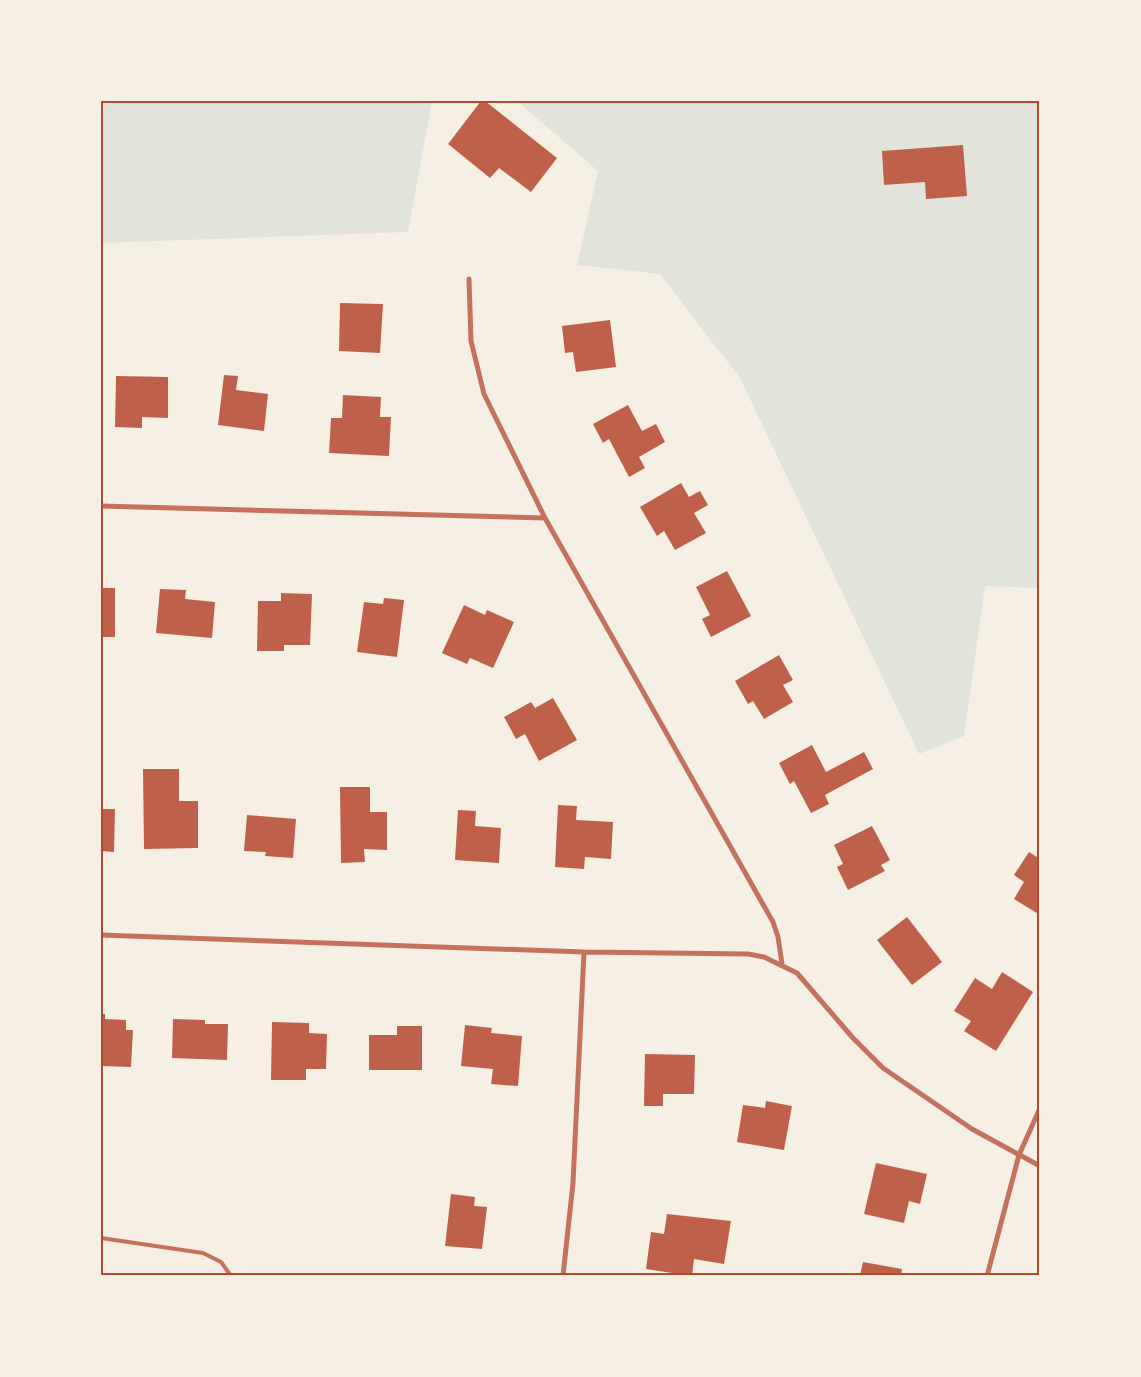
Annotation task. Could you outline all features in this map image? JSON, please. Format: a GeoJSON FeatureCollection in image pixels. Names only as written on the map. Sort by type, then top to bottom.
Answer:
{"type":"FeatureCollection","features":[{"type":"Feature","properties":{"kind":"street"},"geometry":{"type":"LineString","coordinates":[[469,279],[470,341],[484,394],[545,518],[773,922],[778,937],[782,964]]}},
{"type":"Feature","properties":{"kind":"street"},"geometry":{"type":"LineString","coordinates":[[101,506],[545,518]]}},
{"type":"Feature","properties":{"kind":"street"},"geometry":{"type":"LineString","coordinates":[[101,935],[584,952],[748,954],[764,957],[782,964],[797,973],[853,1038],[883,1068],[972,1129],[1040,1166]]}},
{"type":"Feature","properties":{"kind":"street"},"geometry":{"type":"LineString","coordinates":[[562,1276],[573,1183],[584,952]]}},
{"type":"Feature","properties":{"kind":"street"},"geometry":{"type":"LineString","coordinates":[[987,1276],[1019,1155],[1040,1108]]}},
{"type":"Feature","properties":{"kind":"lane"},"geometry":{"type":"LineString","coordinates":[[101,1238],[203,1253],[221,1262],[231,1276]]}},
{"type":"Feature","properties":{"kind":"shaded area"},"geometry":{"type":"Polygon","coordinates":[[[101,101],[432,101],[408,232],[101,243],[101,101]]]}},
{"type":"Feature","properties":{"kind":"shaded area"},"geometry":{"type":"Polygon","coordinates":[[[517,101],[1040,101],[1040,588],[985,586],[964,736],[919,754],[740,378],[660,274],[577,265],[598,171],[517,101]]]}},
{"type":"Feature","properties":{"kind":"building"},"geometry":{"type":"Polygon","coordinates":[[[481,101],[485,101],[557,158],[531,192],[499,168],[490,178],[448,144],[481,101]]]}},
{"type":"Feature","properties":{"kind":"building"},"geometry":{"type":"Polygon","coordinates":[[[963,145],[967,196],[926,199],[925,182],[884,185],[882,151],[963,145]]]}},
{"type":"Feature","properties":{"kind":"building"},"geometry":{"type":"Polygon","coordinates":[[[340,303],[383,304],[380,353],[339,351],[340,303]]]}},
{"type":"Feature","properties":{"kind":"building"},"geometry":{"type":"Polygon","coordinates":[[[610,320],[616,367],[576,372],[573,352],[565,353],[562,326],[610,320]]]}},
{"type":"Feature","properties":{"kind":"building"},"geometry":{"type":"Polygon","coordinates":[[[224,375],[238,376],[236,390],[268,394],[264,431],[218,425],[224,375]]]}},
{"type":"Feature","properties":{"kind":"building"},"geometry":{"type":"Polygon","coordinates":[[[116,376],[168,377],[168,418],[142,417],[142,428],[115,427],[116,376]]]}},
{"type":"Feature","properties":{"kind":"building"},"geometry":{"type":"Polygon","coordinates":[[[343,395],[381,397],[380,417],[391,417],[389,456],[329,453],[331,418],[342,418],[343,395]]]}},
{"type":"Feature","properties":{"kind":"building"},"geometry":{"type":"Polygon","coordinates":[[[628,405],[642,431],[656,424],[665,442],[639,457],[645,468],[629,477],[609,439],[603,443],[593,424],[628,405]]]}},
{"type":"Feature","properties":{"kind":"building"},"geometry":{"type":"Polygon","coordinates":[[[681,483],[689,497],[700,491],[708,505],[694,513],[706,533],[675,550],[664,531],[657,536],[640,507],[681,483]]]}},
{"type":"Feature","properties":{"kind":"building"},"geometry":{"type":"Polygon","coordinates":[[[727,571],[751,616],[711,637],[702,619],[710,615],[696,587],[727,571]]]}},
{"type":"Feature","properties":{"kind":"building"},"geometry":{"type":"Polygon","coordinates":[[[101,588],[115,588],[115,637],[101,637],[101,588]]]}},
{"type":"Feature","properties":{"kind":"building"},"geometry":{"type":"Polygon","coordinates":[[[160,589],[186,590],[185,599],[215,602],[212,638],[156,633],[160,589]]]}},
{"type":"Feature","properties":{"kind":"building"},"geometry":{"type":"Polygon","coordinates":[[[281,593],[312,594],[310,645],[284,645],[284,651],[257,651],[258,601],[281,601],[281,593]]]}},
{"type":"Feature","properties":{"kind":"building"},"geometry":{"type":"Polygon","coordinates":[[[384,598],[404,600],[397,657],[357,652],[364,602],[383,604],[384,598]]]}},
{"type":"Feature","properties":{"kind":"building"},"geometry":{"type":"Polygon","coordinates":[[[464,605],[485,615],[487,610],[514,622],[493,668],[470,658],[467,664],[442,653],[464,605]]]}},
{"type":"Feature","properties":{"kind":"building"},"geometry":{"type":"Polygon","coordinates":[[[779,655],[793,680],[783,685],[793,702],[764,719],[753,701],[748,704],[735,681],[779,655]]]}},
{"type":"Feature","properties":{"kind":"building"},"geometry":{"type":"Polygon","coordinates":[[[553,698],[577,740],[539,761],[525,734],[516,739],[504,717],[531,702],[535,708],[553,698]]]}},
{"type":"Feature","properties":{"kind":"building"},"geometry":{"type":"Polygon","coordinates":[[[812,745],[826,772],[864,752],[873,769],[825,795],[829,804],[811,813],[794,781],[790,784],[779,763],[812,745]]]}},
{"type":"Feature","properties":{"kind":"building"},"geometry":{"type":"Polygon","coordinates":[[[143,769],[179,769],[179,801],[198,801],[198,848],[144,849],[143,769]]]}},
{"type":"Feature","properties":{"kind":"building"},"geometry":{"type":"Polygon","coordinates":[[[340,787],[370,787],[370,812],[387,812],[387,850],[364,849],[365,862],[341,863],[340,787]]]}},
{"type":"Feature","properties":{"kind":"building"},"geometry":{"type":"Polygon","coordinates":[[[558,805],[577,806],[576,820],[613,822],[611,859],[585,857],[584,869],[555,867],[558,805]]]}},
{"type":"Feature","properties":{"kind":"building"},"geometry":{"type":"Polygon","coordinates":[[[101,809],[115,809],[114,852],[101,851],[101,809]]]}},
{"type":"Feature","properties":{"kind":"building"},"geometry":{"type":"Polygon","coordinates":[[[458,810],[476,811],[475,826],[501,828],[499,863],[455,860],[458,810]]]}},
{"type":"Feature","properties":{"kind":"building"},"geometry":{"type":"Polygon","coordinates":[[[247,815],[296,819],[293,858],[265,856],[266,852],[244,851],[247,815]]]}},
{"type":"Feature","properties":{"kind":"building"},"geometry":{"type":"Polygon","coordinates":[[[872,826],[890,860],[881,865],[885,871],[848,890],[837,867],[843,864],[834,845],[872,826]]]}},
{"type":"Feature","properties":{"kind":"building"},"geometry":{"type":"Polygon","coordinates":[[[1029,852],[1040,859],[1040,915],[1014,899],[1024,882],[1014,875],[1029,852]]]}},
{"type":"Feature","properties":{"kind":"building"},"geometry":{"type":"Polygon","coordinates":[[[907,917],[942,962],[912,985],[877,940],[907,917]]]}},
{"type":"Feature","properties":{"kind":"building"},"geometry":{"type":"Polygon","coordinates":[[[1002,972],[1033,992],[996,1051],[964,1031],[971,1021],[954,1011],[975,978],[992,989],[1002,972]]]}},
{"type":"Feature","properties":{"kind":"building"},"geometry":{"type":"Polygon","coordinates":[[[101,1014],[105,1014],[105,1019],[126,1020],[126,1030],[133,1030],[131,1067],[101,1066],[101,1014]]]}},
{"type":"Feature","properties":{"kind":"building"},"geometry":{"type":"Polygon","coordinates":[[[173,1019],[205,1020],[205,1024],[228,1024],[227,1060],[172,1058],[173,1019]]]}},
{"type":"Feature","properties":{"kind":"building"},"geometry":{"type":"Polygon","coordinates":[[[272,1022],[309,1023],[309,1033],[327,1034],[326,1069],[306,1069],[306,1080],[271,1080],[272,1022]]]}},
{"type":"Feature","properties":{"kind":"building"},"geometry":{"type":"Polygon","coordinates":[[[465,1025],[492,1028],[491,1033],[522,1036],[518,1086],[491,1084],[493,1069],[461,1066],[465,1025]]]}},
{"type":"Feature","properties":{"kind":"building"},"geometry":{"type":"Polygon","coordinates":[[[397,1026],[422,1026],[422,1070],[369,1070],[369,1035],[397,1035],[397,1026]]]}},
{"type":"Feature","properties":{"kind":"building"},"geometry":{"type":"Polygon","coordinates":[[[645,1054],[695,1055],[694,1094],[663,1094],[663,1106],[644,1106],[645,1054]]]}},
{"type":"Feature","properties":{"kind":"building"},"geometry":{"type":"Polygon","coordinates":[[[766,1101],[792,1106],[784,1150],[737,1142],[743,1105],[765,1108],[766,1101]]]}},
{"type":"Feature","properties":{"kind":"building"},"geometry":{"type":"Polygon","coordinates":[[[876,1163],[927,1174],[920,1204],[909,1201],[904,1223],[864,1214],[876,1163]]]}},
{"type":"Feature","properties":{"kind":"building"},"geometry":{"type":"Polygon","coordinates":[[[451,1194],[475,1197],[474,1206],[487,1207],[482,1249],[445,1246],[451,1194]]]}},
{"type":"Feature","properties":{"kind":"building"},"geometry":{"type":"Polygon","coordinates":[[[667,1214],[731,1221],[724,1264],[694,1259],[692,1276],[646,1269],[651,1232],[664,1234],[667,1214]]]}},
{"type":"Feature","properties":{"kind":"building"},"geometry":{"type":"Polygon","coordinates":[[[863,1262],[902,1269],[901,1276],[860,1276],[863,1262]]]}}]}
